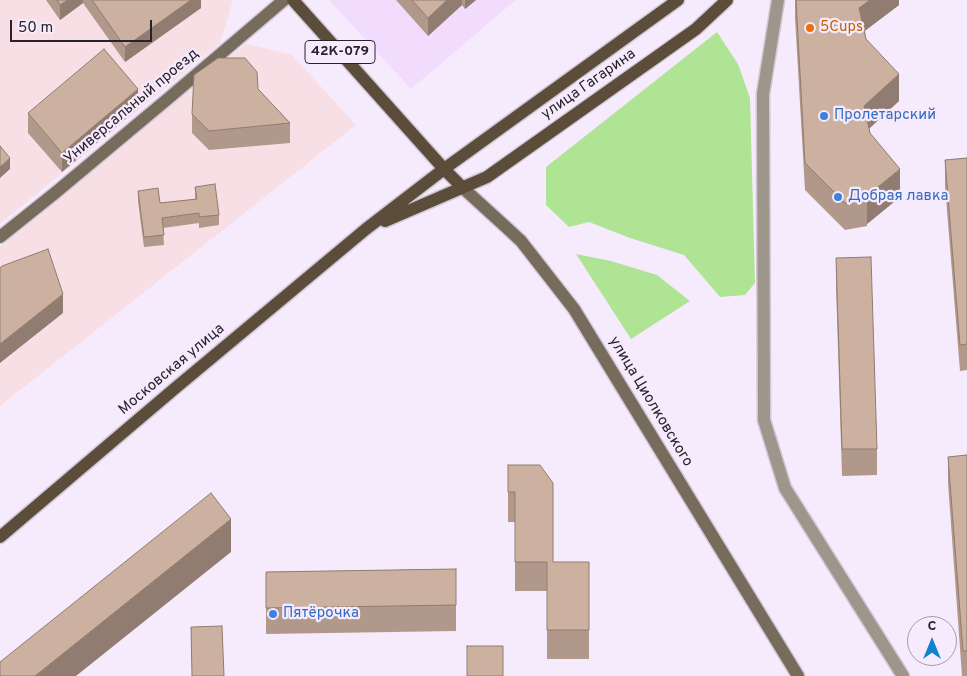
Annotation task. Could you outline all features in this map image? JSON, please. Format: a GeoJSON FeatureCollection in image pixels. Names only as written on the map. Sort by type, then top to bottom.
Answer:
{"type":"FeatureCollection","features":[{"type":"Feature","properties":{"kind":"main road","name":"Универсальный проезд"},"geometry":{"type":"LineString","coordinates":[[0,237],[163,104],[284,0]]}},
{"type":"Feature","properties":{"kind":"main road","name":"42К-079"},"geometry":{"type":"LineString","coordinates":[[293,0],[444,169]]}},
{"type":"Feature","properties":{"kind":"main road","name":"улица Гагарина"},"geometry":{"type":"LineString","coordinates":[[444,169],[678,0]]}},
{"type":"Feature","properties":{"kind":"main road","name":"улица Гагарина"},"geometry":{"type":"LineString","coordinates":[[462,187],[488,177],[600,98],[696,30],[727,0]]}},
{"type":"Feature","properties":{"kind":"main road","name":"улица Циолковского"},"geometry":{"type":"LineString","coordinates":[[444,169],[521,242],[574,309],[798,676]]}},
{"type":"Feature","properties":{"kind":"main road","name":"Московская улица"},"geometry":{"type":"LineString","coordinates":[[0,537],[366,229],[444,169]]}},
{"type":"Feature","properties":{"kind":"main road","name":"Московская улица"},"geometry":{"type":"LineString","coordinates":[[366,229],[462,187]]}},
{"type":"Feature","properties":{"kind":"street"},"geometry":{"type":"LineString","coordinates":[[778,0],[763,94],[764,420],[785,488],[903,676]]}},
{"type":"Feature","properties":{"kind":"shaded area"},"geometry":{"type":"Polygon","coordinates":[[[0,0],[233,0],[220,43],[0,224],[0,0]]]}},
{"type":"Feature","properties":{"kind":"shaded area"},"geometry":{"type":"Polygon","coordinates":[[[329,0],[516,0],[411,89],[329,0]]]}},
{"type":"Feature","properties":{"kind":"shaded area"},"geometry":{"type":"Polygon","coordinates":[[[246,44],[292,55],[356,125],[0,406],[0,247],[246,44]]]}},
{"type":"Feature","properties":{"kind":"green space"},"geometry":{"type":"Polygon","coordinates":[[[717,32],[738,64],[750,98],[755,283],[745,295],[720,297],[684,255],[630,238],[589,222],[569,227],[546,205],[546,167],[717,32]]]}},
{"type":"Feature","properties":{"kind":"green space"},"geometry":{"type":"Polygon","coordinates":[[[576,254],[611,261],[657,275],[690,301],[631,339],[576,254]]]}},
{"type":"Feature","properties":{"kind":"building"},"geometry":{"type":"Polygon","coordinates":[[[57,0],[68,0],[60,5],[57,0]]]}},
{"type":"Feature","properties":{"kind":"building"},"geometry":{"type":"Polygon","coordinates":[[[92,0],[191,0],[125,47],[92,0]]]}},
{"type":"Feature","properties":{"kind":"building"},"geometry":{"type":"Polygon","coordinates":[[[412,0],[447,0],[428,18],[412,0]]]}},
{"type":"Feature","properties":{"kind":"building","name":"Пролетарский"},"geometry":{"type":"Polygon","coordinates":[[[796,0],[870,0],[859,8],[866,39],[899,74],[864,106],[870,133],[900,169],[867,196],[867,199],[845,203],[805,163],[796,0]]]}},
{"type":"Feature","properties":{"kind":"building"},"geometry":{"type":"Polygon","coordinates":[[[104,49],[138,89],[62,153],[28,113],[104,49]]]}},
{"type":"Feature","properties":{"kind":"building"},"geometry":{"type":"Polygon","coordinates":[[[218,58],[245,58],[257,72],[258,89],[290,123],[209,131],[192,114],[194,75],[218,58]]]}},
{"type":"Feature","properties":{"kind":"building"},"geometry":{"type":"Polygon","coordinates":[[[0,146],[10,158],[0,167],[0,146]]]}},
{"type":"Feature","properties":{"kind":"building"},"geometry":{"type":"Polygon","coordinates":[[[967,158],[967,344],[960,345],[945,160],[967,158]]]}},
{"type":"Feature","properties":{"kind":"building"},"geometry":{"type":"Polygon","coordinates":[[[215,184],[219,215],[199,217],[199,213],[162,218],[164,235],[144,237],[138,191],[158,188],[160,203],[197,199],[195,187],[215,184]]]}},
{"type":"Feature","properties":{"kind":"building"},"geometry":{"type":"Polygon","coordinates":[[[48,249],[63,294],[0,344],[0,268],[48,249]]]}},
{"type":"Feature","properties":{"kind":"building"},"geometry":{"type":"Polygon","coordinates":[[[871,257],[877,449],[842,449],[836,258],[871,257]]]}},
{"type":"Feature","properties":{"kind":"building"},"geometry":{"type":"Polygon","coordinates":[[[967,455],[967,651],[963,651],[948,457],[967,455]]]}},
{"type":"Feature","properties":{"kind":"building"},"geometry":{"type":"Polygon","coordinates":[[[508,465],[540,465],[553,483],[553,562],[589,562],[589,630],[547,630],[547,562],[515,562],[515,492],[508,492],[508,465]]]}},
{"type":"Feature","properties":{"kind":"building"},"geometry":{"type":"Polygon","coordinates":[[[211,493],[231,519],[35,676],[0,676],[0,662],[211,493]]]}},
{"type":"Feature","properties":{"kind":"building"},"geometry":{"type":"Polygon","coordinates":[[[456,569],[456,605],[266,608],[266,572],[456,569]]]}},
{"type":"Feature","properties":{"kind":"building"},"geometry":{"type":"Polygon","coordinates":[[[222,626],[224,676],[192,676],[191,627],[222,626]]]}},
{"type":"Feature","properties":{"kind":"building"},"geometry":{"type":"Polygon","coordinates":[[[467,646],[503,646],[503,676],[467,676],[467,646]]]}},
{"type":"Feature","properties":{"kind":"place","name":"5Cups"},"geometry":{"type":"Point","coordinates":[810,28]}},
{"type":"Feature","properties":{"kind":"place","name":"Пролетарский"},"geometry":{"type":"Point","coordinates":[824,116]}},
{"type":"Feature","properties":{"kind":"place","name":"Добрая лавка"},"geometry":{"type":"Point","coordinates":[838,197]}},
{"type":"Feature","properties":{"kind":"place","name":"Пятёрочка"},"geometry":{"type":"Point","coordinates":[273,614]}}]}
